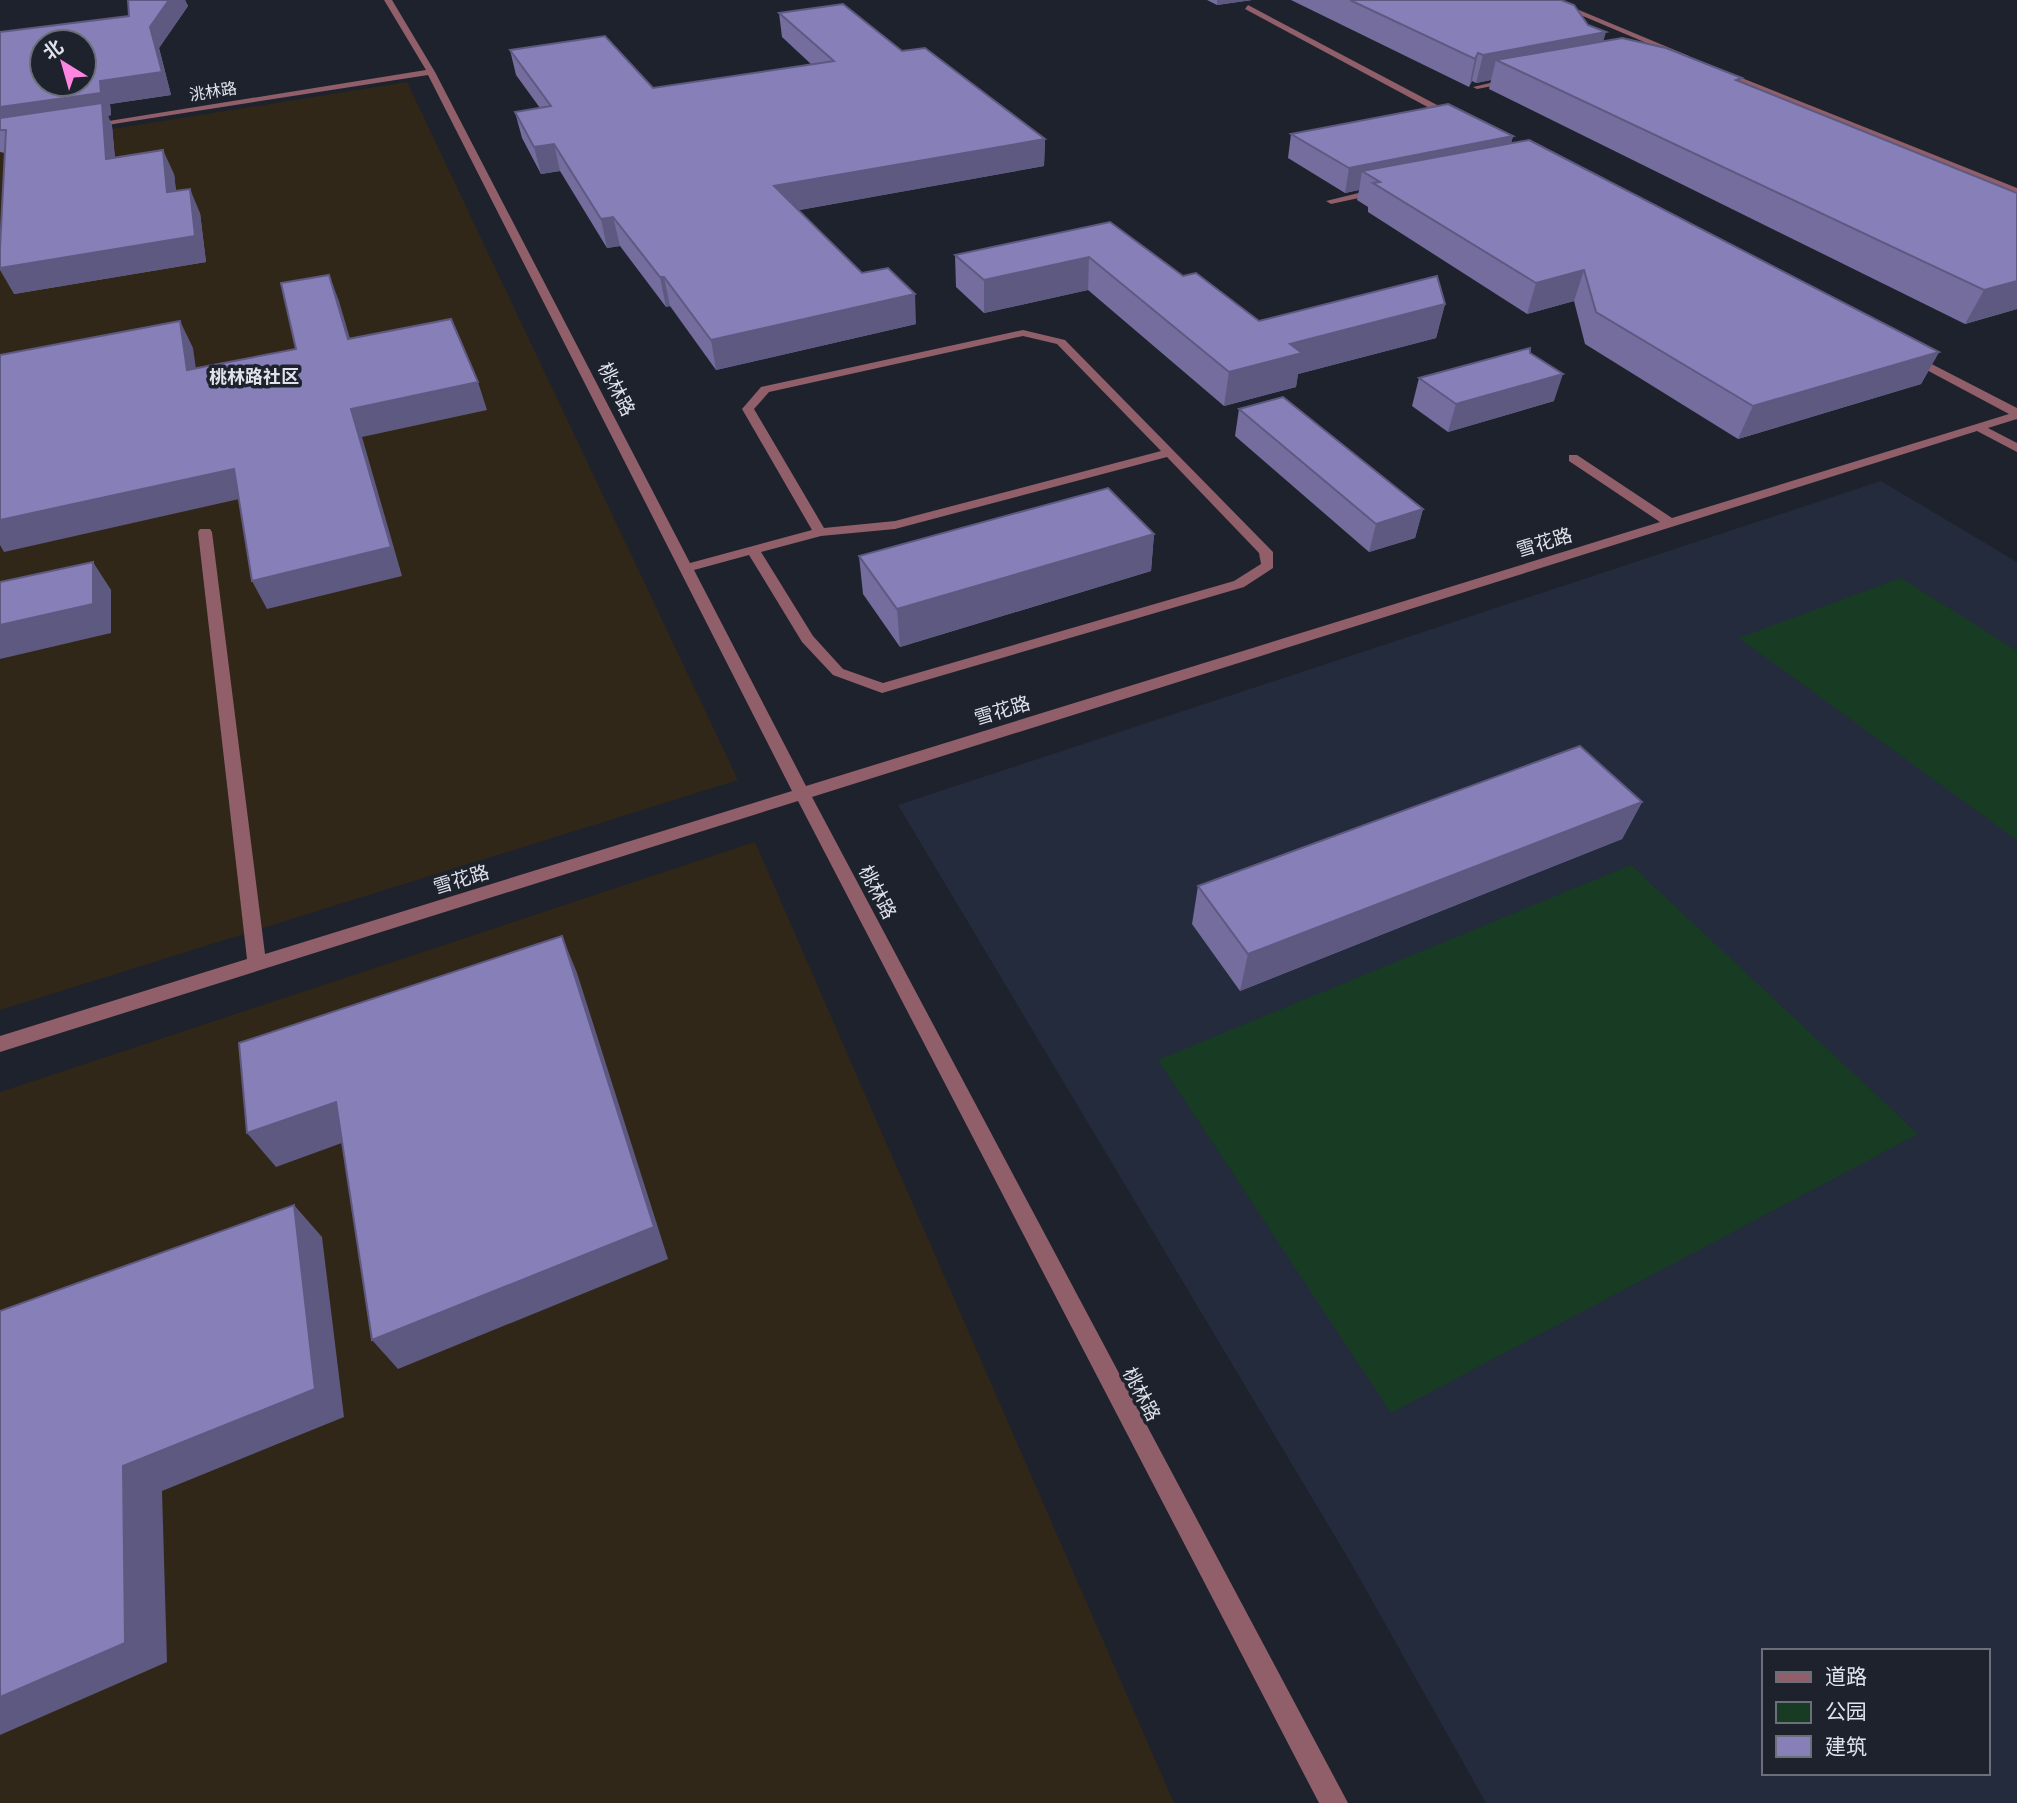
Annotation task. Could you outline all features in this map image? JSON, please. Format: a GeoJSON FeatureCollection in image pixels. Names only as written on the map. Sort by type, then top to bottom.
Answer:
{"type":"FeatureCollection","features":[{"type":"Feature","properties":{"kind":"street","name":"桃林路"},"geometry":{"type":"LineString","coordinates":[[388,0],[431,72],[801,792],[1334,1803]]}},
{"type":"Feature","properties":{"kind":"street"},"geometry":{"type":"LineString","coordinates":[[1549,0],[1699,61]]}},
{"type":"Feature","properties":{"kind":"street"},"geometry":{"type":"LineString","coordinates":[[1248,7],[1462,122]]}},
{"type":"Feature","properties":{"kind":"street"},"geometry":{"type":"LineString","coordinates":[[1650,55],[1673,51]]}},
{"type":"Feature","properties":{"kind":"street"},"geometry":{"type":"LineString","coordinates":[[1712,66],[2017,191]]}},
{"type":"Feature","properties":{"kind":"street","name":"洮林路"},"geometry":{"type":"LineString","coordinates":[[81,126],[431,72]]}},
{"type":"Feature","properties":{"kind":"street"},"geometry":{"type":"LineString","coordinates":[[1477,87],[1517,79]]}},
{"type":"Feature","properties":{"kind":"street"},"geometry":{"type":"LineString","coordinates":[[1331,201],[1385,190]]}},
{"type":"Feature","properties":{"kind":"street"},"geometry":{"type":"LineString","coordinates":[[753,550],[807,639],[838,673],[882,688],[1239,584],[1268,565],[1266,552],[1061,342],[1023,333],[765,389],[748,410],[820,532]]}},
{"type":"Feature","properties":{"kind":"street"},"geometry":{"type":"LineString","coordinates":[[1905,354],[2017,414]]}},
{"type":"Feature","properties":{"kind":"street","name":"雪花路"},"geometry":{"type":"LineString","coordinates":[[0,1044],[2017,414]]}},
{"type":"Feature","properties":{"kind":"street"},"geometry":{"type":"LineString","coordinates":[[1978,427],[2017,448]]}},
{"type":"Feature","properties":{"kind":"street"},"geometry":{"type":"LineString","coordinates":[[686,568],[820,532],[895,525],[1169,453]]}},
{"type":"Feature","properties":{"kind":"street"},"geometry":{"type":"LineString","coordinates":[[1573,458],[1670,523]]}},
{"type":"Feature","properties":{"kind":"street"},"geometry":{"type":"LineString","coordinates":[[946,512],[949,499],[1068,470]]}},
{"type":"Feature","properties":{"kind":"street"},"geometry":{"type":"LineString","coordinates":[[205,532],[257,963]]}},
{"type":"Feature","properties":{"kind":"shaded area"},"geometry":{"type":"Polygon","coordinates":[[[407,82],[738,780],[0,1010],[0,147],[407,82]]]}},
{"type":"Feature","properties":{"kind":"shaded area"},"geometry":{"type":"Polygon","coordinates":[[[1881,481],[2017,562],[2017,1803],[1486,1803],[1351,1563],[898,805],[1881,481]]]}},
{"type":"Feature","properties":{"kind":"shaded area"},"geometry":{"type":"Polygon","coordinates":[[[755,842],[1174,1803],[0,1803],[0,1092],[755,842]]]}},
{"type":"Feature","properties":{"kind":"green space"},"geometry":{"type":"Polygon","coordinates":[[[1901,578],[2017,651],[2017,840],[1739,638],[1901,578]]]}},
{"type":"Feature","properties":{"kind":"green space"},"geometry":{"type":"Polygon","coordinates":[[[1631,865],[1918,1134],[1391,1413],[1158,1060],[1631,865]]]}},
{"type":"Feature","properties":{"kind":"building"},"geometry":{"type":"Polygon","coordinates":[[[128,0],[169,0],[150,27],[162,72],[100,81],[101,93],[98,93],[98,28],[32,28],[129,16],[128,0]]]}},
{"type":"Feature","properties":{"kind":"building"},"geometry":{"type":"Polygon","coordinates":[[[1350,0],[1561,0],[1574,5],[1588,25],[1606,32],[1483,55],[1478,53],[1475,59],[1350,0]]]}},
{"type":"Feature","properties":{"kind":"building"},"geometry":{"type":"Polygon","coordinates":[[[843,4],[902,51],[925,48],[1045,139],[774,186],[862,273],[888,268],[915,294],[711,340],[664,277],[660,277],[613,217],[601,219],[554,144],[534,147],[515,112],[551,106],[510,50],[605,36],[653,88],[834,61],[779,13],[843,4]]]}},
{"type":"Feature","properties":{"kind":"building"},"geometry":{"type":"Polygon","coordinates":[[[28,29],[28,98],[65,98],[0,107],[0,32],[28,29]]]}},
{"type":"Feature","properties":{"kind":"building"},"geometry":{"type":"Polygon","coordinates":[[[1622,38],[1666,48],[1742,78],[1736,80],[2017,193],[2017,281],[1984,290],[1496,60],[1622,38]]]}},
{"type":"Feature","properties":{"kind":"building"},"geometry":{"type":"Polygon","coordinates":[[[102,103],[106,159],[163,150],[167,192],[190,189],[195,236],[0,268],[6,130],[0,130],[0,118],[102,103]]]}},
{"type":"Feature","properties":{"kind":"building"},"geometry":{"type":"Polygon","coordinates":[[[1448,104],[1513,136],[1349,168],[1291,134],[1448,104]]]}},
{"type":"Feature","properties":{"kind":"building"},"geometry":{"type":"Polygon","coordinates":[[[1529,140],[1939,352],[1753,406],[1596,312],[1584,270],[1536,283],[1373,183],[1380,182],[1362,171],[1529,140]]]}},
{"type":"Feature","properties":{"kind":"building"},"geometry":{"type":"Polygon","coordinates":[[[1110,222],[1183,276],[1196,273],[1259,321],[1437,276],[1445,304],[1290,344],[1302,353],[1229,372],[1089,257],[984,280],[955,255],[1110,222]]]}},
{"type":"Feature","properties":{"kind":"building"},"geometry":{"type":"Polygon","coordinates":[[[329,275],[348,339],[451,319],[478,382],[351,409],[391,547],[252,581],[234,469],[0,520],[0,355],[180,321],[187,370],[296,349],[281,283],[329,275]]]}},
{"type":"Feature","properties":{"kind":"building"},"geometry":{"type":"Polygon","coordinates":[[[1530,348],[1530,353],[1563,374],[1456,404],[1419,378],[1530,348]]]}},
{"type":"Feature","properties":{"kind":"building"},"geometry":{"type":"Polygon","coordinates":[[[1283,397],[1423,509],[1376,524],[1239,409],[1283,397]]]}},
{"type":"Feature","properties":{"kind":"building"},"geometry":{"type":"Polygon","coordinates":[[[1108,488],[1154,534],[897,609],[859,556],[1108,488]]]}},
{"type":"Feature","properties":{"kind":"building"},"geometry":{"type":"Polygon","coordinates":[[[93,562],[93,604],[0,625],[0,582],[93,562]]]}},
{"type":"Feature","properties":{"kind":"building"},"geometry":{"type":"Polygon","coordinates":[[[1580,746],[1642,802],[1248,954],[1198,886],[1580,746]]]}},
{"type":"Feature","properties":{"kind":"building"},"geometry":{"type":"Polygon","coordinates":[[[562,936],[654,1227],[372,1340],[336,1102],[247,1133],[239,1043],[562,936]]]}},
{"type":"Feature","properties":{"kind":"building"},"geometry":{"type":"Polygon","coordinates":[[[294,1205],[315,1389],[123,1466],[125,1643],[0,1697],[0,1311],[294,1205]]]}},
{"type":"Feature","properties":{"kind":"district","name":"桃林路社区"},"geometry":{"type":"Point","coordinates":[254,377]}}]}
